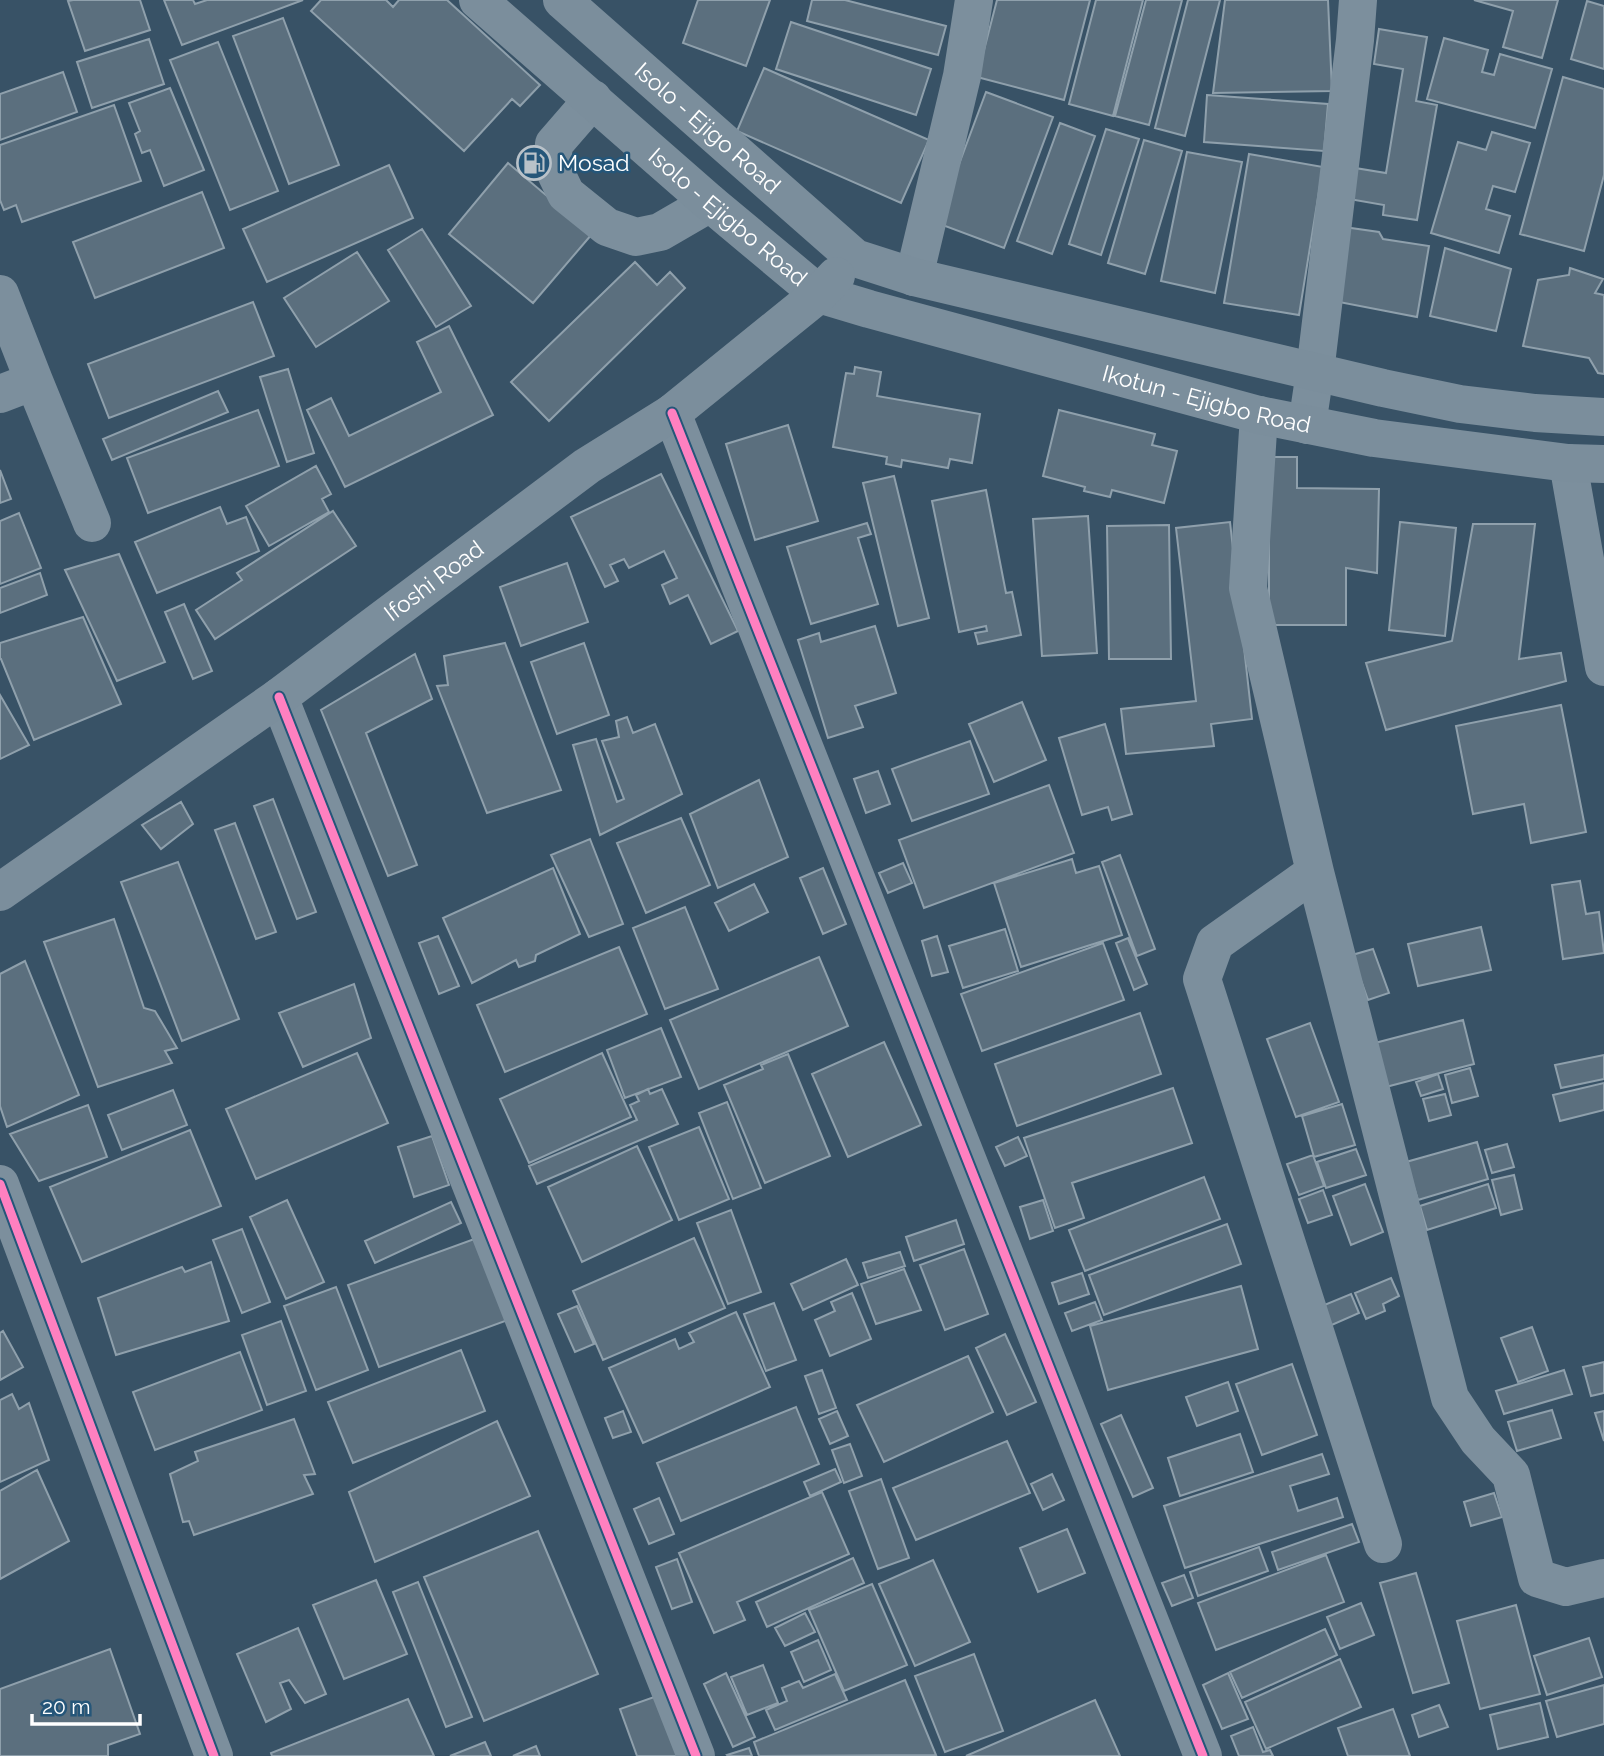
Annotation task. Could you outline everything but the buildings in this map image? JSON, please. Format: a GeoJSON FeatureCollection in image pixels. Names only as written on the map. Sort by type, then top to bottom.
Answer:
{"type":"FeatureCollection","features":[{"type":"Feature","properties":{"kind":"main road","name":"Isolo - Ejigbo Road"},"geometry":{"type":"LineString","coordinates":[[478,0],[710,203],[819,294]]}},
{"type":"Feature","properties":{"kind":"main road","name":"Isolo - Ejigo Road"},"geometry":{"type":"LineString","coordinates":[[562,0],[855,258]]}},
{"type":"Feature","properties":{"kind":"main road"},"geometry":{"type":"LineString","coordinates":[[855,258],[914,277],[1383,388],[1460,404],[1535,413],[1604,417]]}},
{"type":"Feature","properties":{"kind":"main road","name":"Ifoshi Road"},"geometry":{"type":"LineString","coordinates":[[0,892],[279,697],[587,467],[672,413],[819,294],[855,258]]}},
{"type":"Feature","properties":{"kind":"main road","name":"Ikotun - Ejigbo Road"},"geometry":{"type":"LineString","coordinates":[[819,294],[1259,415],[1374,438],[1586,463]]}},
{"type":"Feature","properties":{"kind":"street"},"geometry":{"type":"LineString","coordinates":[[914,277],[962,76],[974,0]]}},
{"type":"Feature","properties":{"kind":"street"},"geometry":{"type":"LineString","coordinates":[[1307,425],[1356,40],[1358,0]]}},
{"type":"Feature","properties":{"kind":"street"},"geometry":{"type":"LineString","coordinates":[[593,99],[554,144],[552,165],[566,194],[607,227],[636,237],[660,232],[710,203]]}},
{"type":"Feature","properties":{"kind":"street"},"geometry":{"type":"LineString","coordinates":[[0,294],[17,388],[92,523]]}},
{"type":"Feature","properties":{"kind":"street"},"geometry":{"type":"LineString","coordinates":[[672,413],[1203,1756]]}},
{"type":"Feature","properties":{"kind":"street"},"geometry":{"type":"LineString","coordinates":[[1259,415],[1248,588],[1315,872],[1450,1398],[1478,1440],[1511,1475],[1537,1578],[1566,1587],[1604,1578]]}},
{"type":"Feature","properties":{"kind":"street"},"geometry":{"type":"LineString","coordinates":[[1586,463],[1604,667]]}},
{"type":"Feature","properties":{"kind":"street"},"geometry":{"type":"LineString","coordinates":[[279,697],[696,1756]]}},
{"type":"Feature","properties":{"kind":"street"},"geometry":{"type":"LineString","coordinates":[[1315,872],[1215,943],[1202,979],[1383,1544]]}},
{"type":"Feature","properties":{"kind":"street"},"geometry":{"type":"LineString","coordinates":[[0,1184],[214,1756]]}},
{"type":"Feature","properties":{"kind":"cycle path"},"geometry":{"type":"LineString","coordinates":[[672,413],[1203,1756]]}},
{"type":"Feature","properties":{"kind":"cycle path"},"geometry":{"type":"LineString","coordinates":[[279,697],[696,1756]]}},
{"type":"Feature","properties":{"kind":"cycle path"},"geometry":{"type":"LineString","coordinates":[[0,1184],[214,1756]]}},
{"type":"Feature","properties":{"kind":"place","name":"Mosad"},"geometry":{"type":"Point","coordinates":[534,163]}}]}
